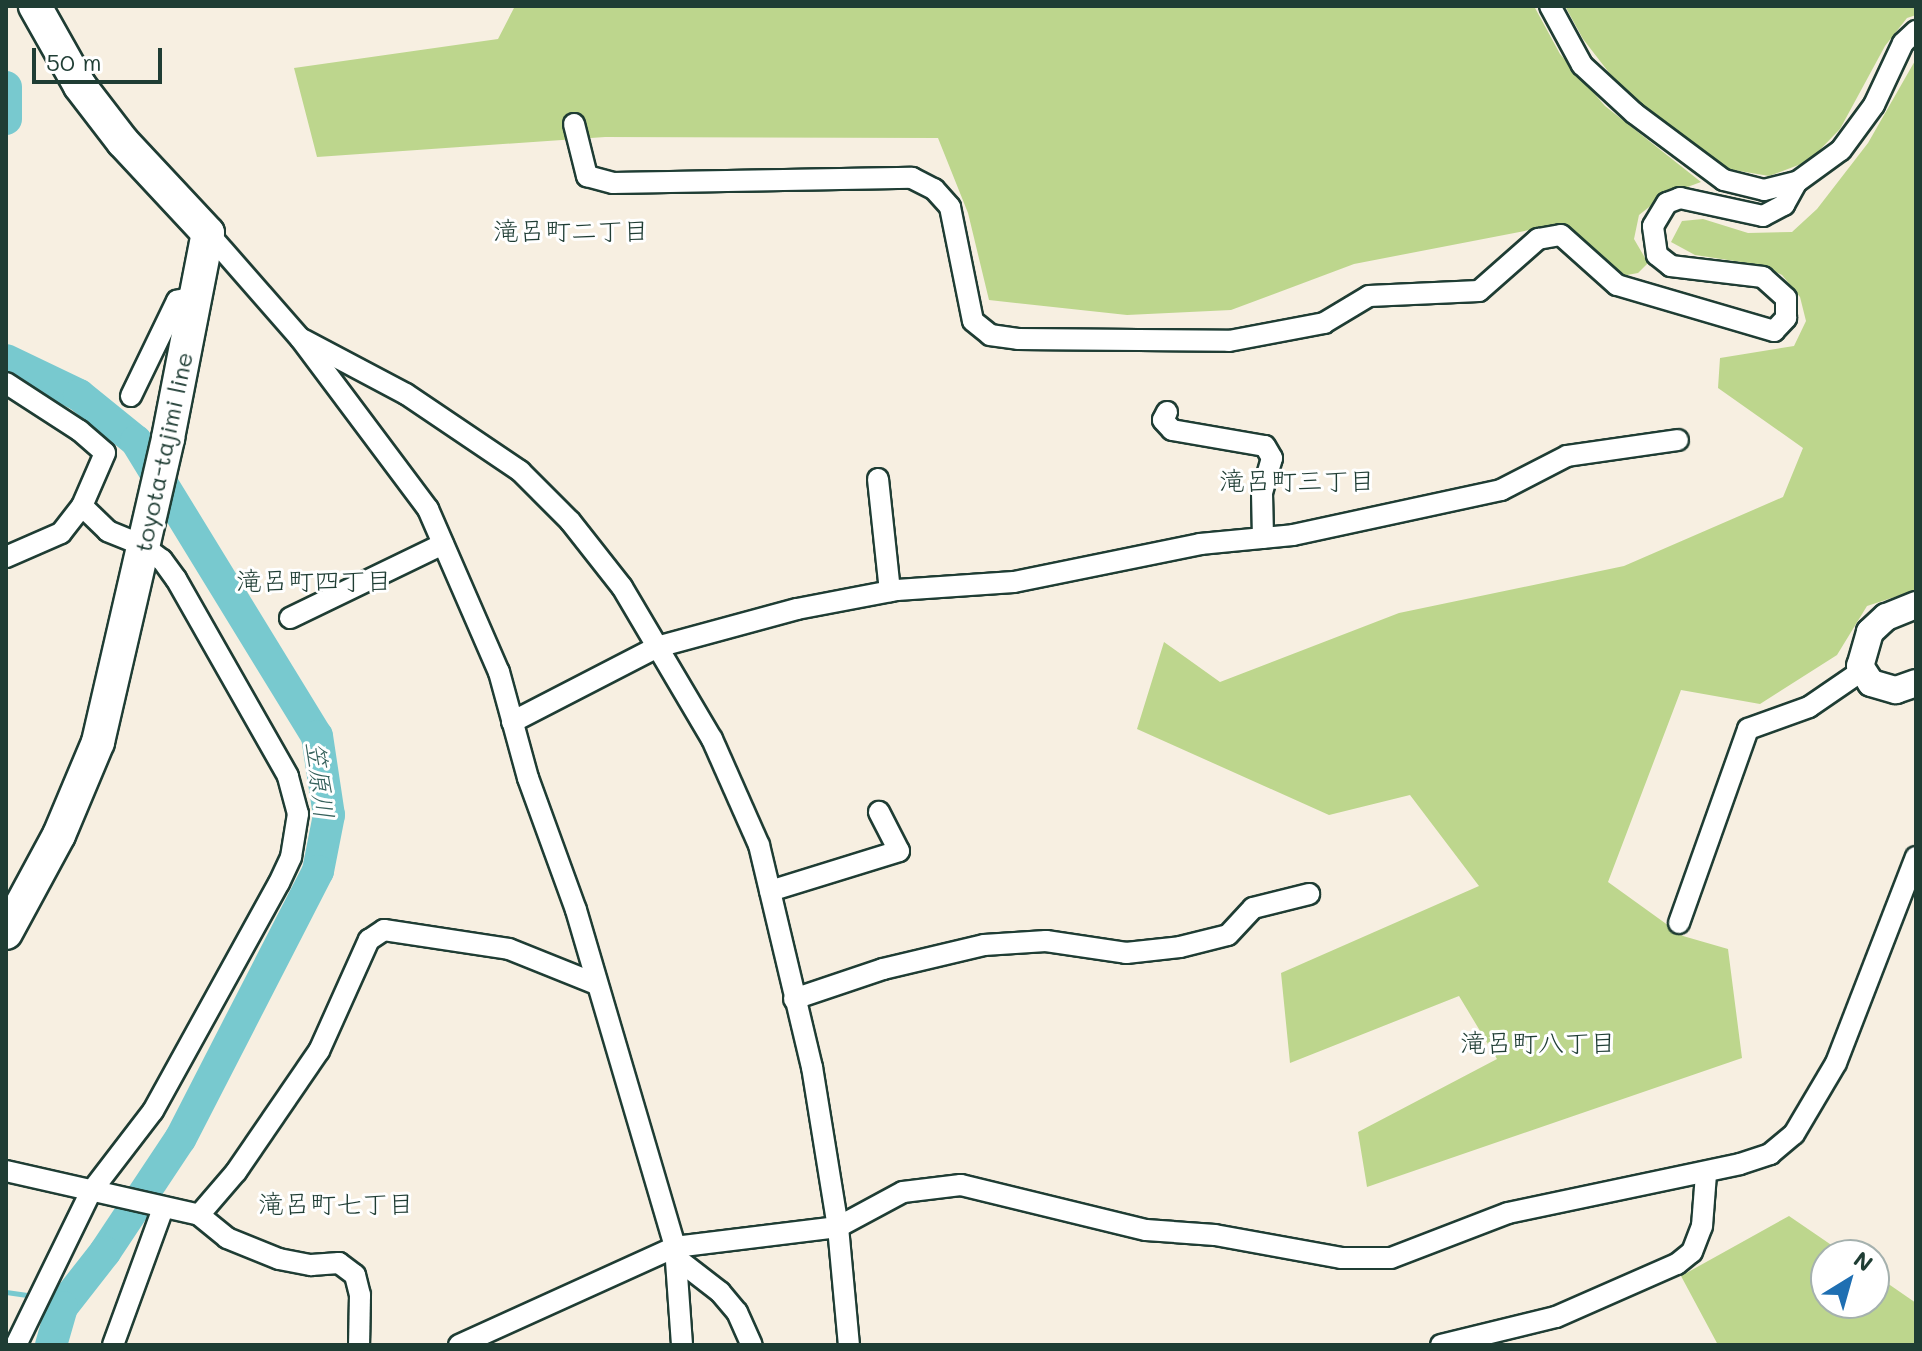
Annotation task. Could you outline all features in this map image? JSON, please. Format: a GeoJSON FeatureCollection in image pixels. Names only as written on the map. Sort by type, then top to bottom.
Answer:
{"type":"FeatureCollection","features":[{"type":"Feature","properties":{"kind":"main road"},"geometry":{"type":"LineString","coordinates":[[35,6],[80,86],[123,142],[208,233]]}},
{"type":"Feature","properties":{"kind":"main road","name":"toyota-tajimi line"},"geometry":{"type":"LineString","coordinates":[[6,933],[59,835],[98,742],[168,438],[208,233]]}},
{"type":"Feature","properties":{"kind":"street"},"geometry":{"type":"LineString","coordinates":[[1550,6],[1582,65],[1634,113],[1724,180],[1764,190],[1797,182],[1815,173],[1860,129],[1903,43],[1916,31]]}},
{"type":"Feature","properties":{"kind":"street"},"geometry":{"type":"LineString","coordinates":[[574,124],[587,176],[613,183],[912,178],[934,189],[950,207],[973,321],[990,335],[1018,339],[1187,344],[1256,336],[1324,323],[1369,296],[1479,291],[1538,239],[1561,235],[1617,285],[1774,331],[1786,318],[1786,298],[1763,277],[1671,266],[1657,255],[1653,226],[1667,203],[1680,198],[1763,216],[1784,205],[1797,182]]}},
{"type":"Feature","properties":{"kind":"street"},"geometry":{"type":"LineString","coordinates":[[208,233],[300,338],[428,509],[499,672],[512,722],[576,910],[676,1253],[682,1345]]}},
{"type":"Feature","properties":{"kind":"street"},"geometry":{"type":"LineString","coordinates":[[131,396],[177,301],[195,296]]}},
{"type":"Feature","properties":{"kind":"street"},"geometry":{"type":"LineString","coordinates":[[300,338],[406,394],[520,471],[570,521],[622,587],[712,739],[759,845],[812,1067],[838,1227],[849,1345]]}},
{"type":"Feature","properties":{"kind":"street"},"geometry":{"type":"LineString","coordinates":[[6,383],[80,431],[105,453],[82,506],[61,533],[6,557]]}},
{"type":"Feature","properties":{"kind":"street"},"geometry":{"type":"LineString","coordinates":[[1167,412],[1163,420],[1172,430],[1265,446],[1272,458],[1262,493],[1263,538]]}},
{"type":"Feature","properties":{"kind":"street"},"geometry":{"type":"LineString","coordinates":[[512,722],[657,647],[797,609],[890,591],[1014,582],[1200,544],[1263,538],[1501,490],[1567,456],[1678,440]]}},
{"type":"Feature","properties":{"kind":"street"},"geometry":{"type":"LineString","coordinates":[[878,479],[890,591]]}},
{"type":"Feature","properties":{"kind":"street"},"geometry":{"type":"LineString","coordinates":[[16,1345],[90,1193],[153,1111],[279,883],[291,857],[298,814],[288,776],[176,579],[144,535],[108,531],[82,506]]}},
{"type":"Feature","properties":{"kind":"street"},"geometry":{"type":"LineString","coordinates":[[290,618],[443,544]]}},
{"type":"Feature","properties":{"kind":"street"},"geometry":{"type":"LineString","coordinates":[[1916,605],[1886,617],[1870,632],[1861,652],[1863,670],[1871,683],[1896,690],[1916,683]]}},
{"type":"Feature","properties":{"kind":"street"},"geometry":{"type":"LineString","coordinates":[[1679,923],[1748,729],[1809,707],[1863,670]]}},
{"type":"Feature","properties":{"kind":"street"},"geometry":{"type":"LineString","coordinates":[[770,891],[899,851],[879,812]]}},
{"type":"Feature","properties":{"kind":"street"},"geometry":{"type":"LineString","coordinates":[[459,1345],[676,1253],[838,1227],[903,1192],[961,1185],[1146,1230],[1215,1235],[1341,1258],[1391,1258],[1508,1213],[1706,1174],[1770,1154],[1794,1134],[1836,1063],[1916,857]]}},
{"type":"Feature","properties":{"kind":"street"},"geometry":{"type":"LineString","coordinates":[[794,999],[883,969],[984,945],[1046,941],[1126,953],[1180,947],[1228,935],[1253,908],[1309,894]]}},
{"type":"Feature","properties":{"kind":"street"},"geometry":{"type":"LineString","coordinates":[[199,1215],[236,1172],[319,1051],[369,940],[384,930],[509,949],[596,984]]}},
{"type":"Feature","properties":{"kind":"street"},"geometry":{"type":"LineString","coordinates":[[6,1171],[90,1193],[199,1215],[227,1238],[266,1254],[311,1265],[339,1263],[355,1275],[360,1295],[359,1345]]}},
{"type":"Feature","properties":{"kind":"street"},"geometry":{"type":"LineString","coordinates":[[1441,1345],[1556,1317],[1677,1264],[1692,1252],[1702,1226],[1706,1174]]}},
{"type":"Feature","properties":{"kind":"street"},"geometry":{"type":"LineString","coordinates":[[113,1345],[163,1208]]}},
{"type":"Feature","properties":{"kind":"street"},"geometry":{"type":"LineString","coordinates":[[676,1253],[720,1292],[737,1312],[752,1345]]}},
{"type":"Feature","properties":{"kind":"green space"},"geometry":{"type":"Polygon","coordinates":[[[515,6],[1534,6],[1560,54],[1605,106],[1701,182],[1663,196],[1639,215],[1634,239],[1648,263],[1638,273],[1616,277],[1591,247],[1545,227],[1354,264],[1231,310],[1127,315],[989,300],[968,213],[938,138],[605,137],[317,157],[294,68],[498,39],[515,6]]]}},
{"type":"Feature","properties":{"kind":"green space"},"geometry":{"type":"Polygon","coordinates":[[[1565,6],[1916,6],[1916,15],[1907,18],[1885,46],[1840,129],[1809,161],[1769,176],[1722,168],[1673,130],[1617,83],[1583,39],[1565,6]]]}},
{"type":"Feature","properties":{"kind":"green space"},"geometry":{"type":"Polygon","coordinates":[[[1916,59],[1916,590],[1867,606],[1837,655],[1760,704],[1681,690],[1608,882],[1683,936],[1728,949],[1742,1058],[1367,1187],[1358,1132],[1497,1059],[1459,996],[1290,1063],[1281,973],[1479,886],[1410,795],[1329,815],[1137,729],[1164,642],[1220,682],[1399,613],[1624,566],[1783,497],[1803,448],[1718,388],[1720,358],[1794,346],[1806,321],[1800,297],[1782,275],[1761,265],[1695,255],[1671,242],[1682,221],[1703,219],[1748,233],[1792,232],[1817,209],[1868,143],[1916,59]]]}},
{"type":"Feature","properties":{"kind":"green space"},"geometry":{"type":"Polygon","coordinates":[[[1789,1216],[1823,1239],[1810,1239],[1810,1319],[1890,1319],[1890,1285],[1916,1303],[1916,1345],[1718,1345],[1681,1276],[1789,1216]]]}},
{"type":"Feature","properties":{"kind":"waterway","name":"笠原川"},"geometry":{"type":"LineString","coordinates":[[6,87],[6,119]]}},
{"type":"Feature","properties":{"kind":"waterway","name":"笠原川"},"geometry":{"type":"LineString","coordinates":[[6,360],[79,395],[136,441],[317,736],[329,815],[318,871],[180,1139],[105,1252],[62,1307],[51,1345]]}},
{"type":"Feature","properties":{"kind":"waterway"},"geometry":{"type":"LineString","coordinates":[[6,1292],[36,1296]]}},
{"type":"Feature","properties":{"kind":"waterway"},"geometry":{"type":"LineString","coordinates":[[45,1300],[62,1307]]}},
{"type":"Feature","properties":{"kind":"district","name":"滝呂町二丁目"},"geometry":{"type":"Point","coordinates":[571,231]}},
{"type":"Feature","properties":{"kind":"district","name":"滝呂町三丁目"},"geometry":{"type":"Point","coordinates":[1297,481]}},
{"type":"Feature","properties":{"kind":"district","name":"滝呂町四丁目"},"geometry":{"type":"Point","coordinates":[314,581]}},
{"type":"Feature","properties":{"kind":"district","name":"滝呂町八丁目"},"geometry":{"type":"Point","coordinates":[1538,1043]}},
{"type":"Feature","properties":{"kind":"district","name":"滝呂町七丁目"},"geometry":{"type":"Point","coordinates":[336,1204]}}]}
